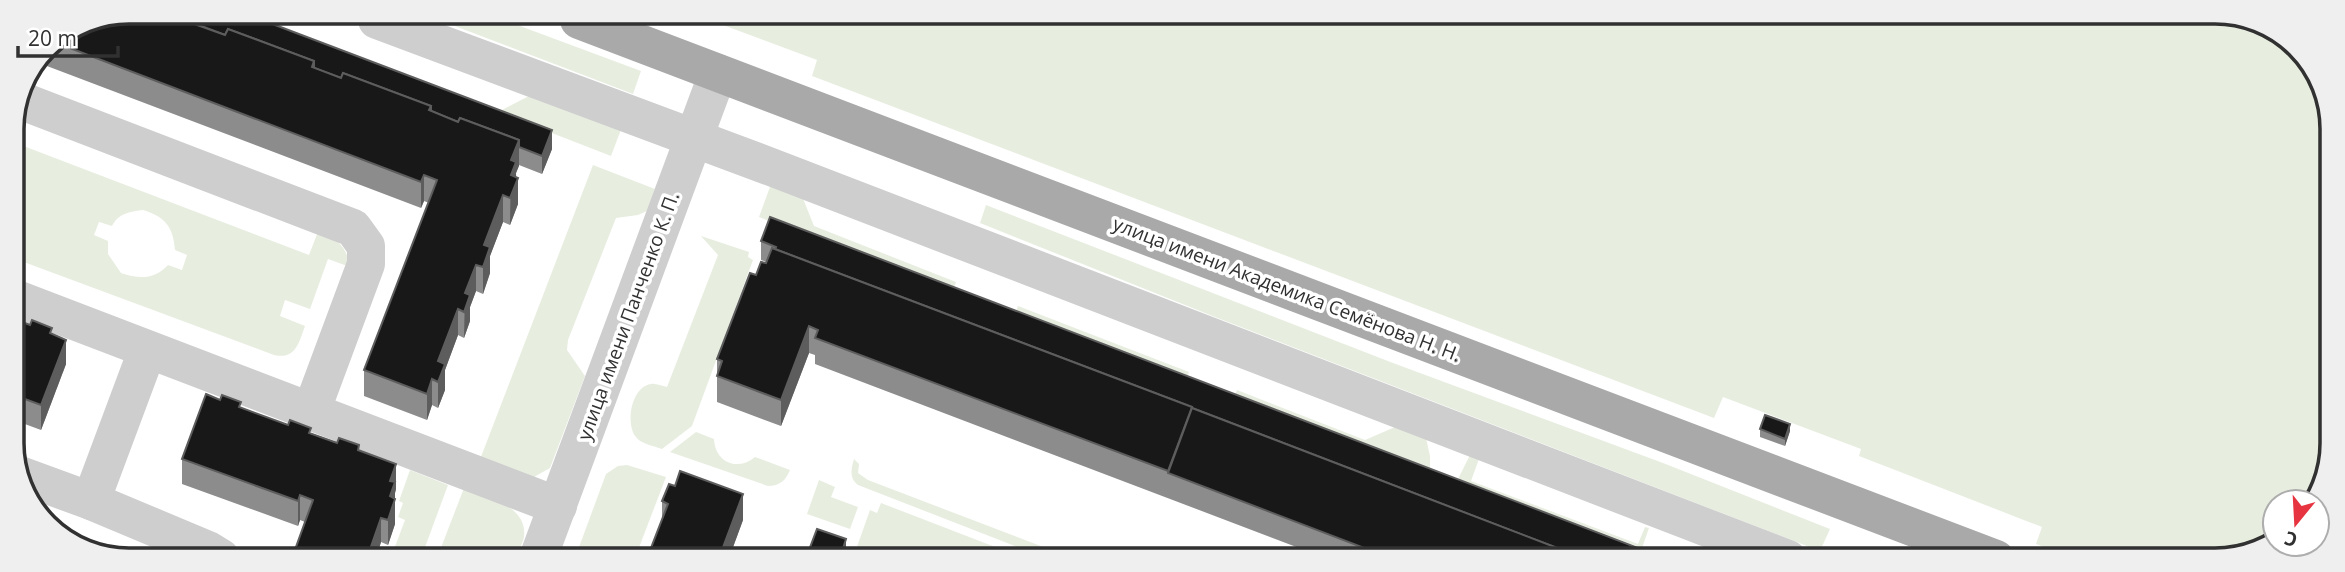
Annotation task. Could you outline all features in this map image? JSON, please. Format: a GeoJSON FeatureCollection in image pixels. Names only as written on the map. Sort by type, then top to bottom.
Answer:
{"type":"FeatureCollection","features":[{"type":"Feature","properties":{"kind":"main road","name":"улица имени Академика Семёнова Н. Н."},"geometry":{"type":"LineString","coordinates":[[589,24],[1965,547]]}},
{"type":"Feature","properties":{"kind":"street"},"geometry":{"type":"LineString","coordinates":[[388,24],[1757,547]]}},
{"type":"Feature","properties":{"kind":"street","name":"улица имени Панченко К. П."},"geometry":{"type":"LineString","coordinates":[[542,548],[718,74]]}},
{"type":"Feature","properties":{"kind":"street"},"geometry":{"type":"LineString","coordinates":[[28,103],[354,228],[366,246],[366,264],[311,412]]}},
{"type":"Feature","properties":{"kind":"street"},"geometry":{"type":"LineString","coordinates":[[24,303],[558,506]]}},
{"type":"Feature","properties":{"kind":"street"},"geometry":{"type":"LineString","coordinates":[[91,501],[147,351]]}},
{"type":"Feature","properties":{"kind":"street"},"geometry":{"type":"LineString","coordinates":[[31,479],[203,548]]}},
{"type":"Feature","properties":{"kind":"shaded area"},"geometry":{"type":"Polygon","coordinates":[[[449,24],[515,24],[641,71],[633,94],[449,24]]]}},
{"type":"Feature","properties":{"kind":"shaded area"},"geometry":{"type":"Polygon","coordinates":[[[720,24],[2216,24],[2256,32],[2280,46],[2299,65],[2313,89],[2318,109],[2320,443],[2313,483],[2310,488],[2261,488],[2261,537],[2236,545],[2044,547],[2036,544],[2042,527],[1859,456],[1861,449],[1723,397],[1714,418],[812,76],[817,60],[720,24]]]}},
{"type":"Feature","properties":{"kind":"shaded area"},"geometry":{"type":"Polygon","coordinates":[[[533,94],[622,127],[611,156],[498,112],[533,94]]]}},
{"type":"Feature","properties":{"kind":"shaded area"},"geometry":{"type":"Polygon","coordinates":[[[25,147],[309,255],[319,229],[340,244],[350,267],[328,259],[310,309],[285,300],[280,316],[305,326],[292,352],[281,356],[25,262],[25,147]],[[143,210],[133,212],[118,218],[112,226],[99,222],[94,235],[108,241],[108,254],[121,273],[152,276],[168,265],[182,270],[187,255],[175,250],[170,229],[162,219],[143,210]]]}},
{"type":"Feature","properties":{"kind":"shaded area"},"geometry":{"type":"Polygon","coordinates":[[[593,165],[655,189],[647,211],[616,218],[568,340],[567,350],[585,376],[550,468],[534,477],[479,462],[593,165]]]}},
{"type":"Feature","properties":{"kind":"shaded area"},"geometry":{"type":"Polygon","coordinates":[[[771,184],[802,196],[814,226],[956,282],[953,291],[759,217],[771,184]]]}},
{"type":"Feature","properties":{"kind":"shaded area"},"geometry":{"type":"Polygon","coordinates":[[[986,205],[1830,529],[1822,547],[1810,547],[980,223],[986,205]]]}},
{"type":"Feature","properties":{"kind":"shaded area"},"geometry":{"type":"Polygon","coordinates":[[[701,236],[749,252],[748,257],[753,260],[692,426],[662,449],[636,437],[631,424],[632,407],[644,387],[653,384],[667,387],[718,255],[701,236]]]}},
{"type":"Feature","properties":{"kind":"shaded area"},"geometry":{"type":"Polygon","coordinates":[[[1018,306],[1189,372],[1187,379],[1015,314],[1018,306]]]}},
{"type":"Feature","properties":{"kind":"shaded area"},"geometry":{"type":"Polygon","coordinates":[[[1237,390],[1365,440],[1395,427],[1426,438],[1430,468],[1416,469],[1234,397],[1237,390]]]}},
{"type":"Feature","properties":{"kind":"shaded area"},"geometry":{"type":"Polygon","coordinates":[[[696,432],[714,439],[718,454],[728,462],[741,464],[755,457],[790,470],[787,477],[776,485],[768,486],[670,452],[696,432]]]}},
{"type":"Feature","properties":{"kind":"shaded area"},"geometry":{"type":"Polygon","coordinates":[[[1470,455],[1479,459],[1471,481],[1638,544],[1645,527],[1649,528],[1640,547],[1458,479],[1470,455]]]}},
{"type":"Feature","properties":{"kind":"shaded area"},"geometry":{"type":"Polygon","coordinates":[[[854,459],[859,464],[858,473],[868,480],[1045,548],[1019,548],[858,485],[852,476],[854,459]]]}},
{"type":"Feature","properties":{"kind":"shaded area"},"geometry":{"type":"Polygon","coordinates":[[[627,465],[666,477],[639,548],[579,548],[606,474],[618,466],[627,465]]]}},
{"type":"Feature","properties":{"kind":"shaded area"},"geometry":{"type":"Polygon","coordinates":[[[410,470],[448,485],[425,548],[395,548],[405,520],[398,517],[403,503],[399,501],[410,470]]]}},
{"type":"Feature","properties":{"kind":"shaded area"},"geometry":{"type":"Polygon","coordinates":[[[819,480],[835,487],[831,497],[858,507],[850,529],[807,514],[819,480]]]}},
{"type":"Feature","properties":{"kind":"shaded area"},"geometry":{"type":"Polygon","coordinates":[[[464,488],[504,504],[513,510],[523,526],[524,537],[520,548],[441,548],[464,488]]]}},
{"type":"Feature","properties":{"kind":"shaded area"},"geometry":{"type":"Polygon","coordinates":[[[881,503],[997,548],[857,548],[870,510],[877,513],[881,503]]]}},
{"type":"Feature","properties":{"kind":"building"},"geometry":{"type":"Polygon","coordinates":[[[194,24],[225,35],[228,29],[314,61],[312,67],[341,78],[343,73],[431,106],[429,110],[458,122],[460,118],[519,140],[511,160],[516,162],[511,175],[518,178],[510,198],[503,195],[484,245],[490,247],[483,267],[476,265],[465,293],[470,295],[464,312],[458,309],[438,361],[445,364],[438,382],[432,379],[427,394],[364,370],[437,180],[424,175],[421,182],[66,46],[95,30],[115,25],[194,24]]]}},
{"type":"Feature","properties":{"kind":"building"},"geometry":{"type":"Polygon","coordinates":[[[196,24],[273,24],[552,130],[542,156],[519,147],[519,140],[460,118],[458,122],[431,111],[431,106],[343,73],[341,78],[314,68],[314,61],[228,29],[225,35],[196,24]]]}},
{"type":"Feature","properties":{"kind":"building"},"geometry":{"type":"Polygon","coordinates":[[[770,217],[1636,547],[1556,547],[775,249],[776,247],[761,241],[770,217]]]}},
{"type":"Feature","properties":{"kind":"building"},"geometry":{"type":"Polygon","coordinates":[[[772,248],[1192,407],[1168,471],[815,338],[818,330],[809,326],[781,400],[717,376],[722,361],[717,359],[750,273],[756,275],[761,262],[766,263],[772,248]]]}},
{"type":"Feature","properties":{"kind":"building"},"geometry":{"type":"Polygon","coordinates":[[[32,320],[52,328],[50,333],[66,340],[41,405],[24,399],[24,323],[30,325],[32,320]]]}},
{"type":"Feature","properties":{"kind":"building"},"geometry":{"type":"Polygon","coordinates":[[[206,394],[220,400],[222,395],[241,402],[239,407],[288,425],[290,420],[311,428],[309,433],[337,443],[339,438],[359,445],[358,450],[396,464],[390,481],[395,482],[390,496],[395,499],[388,520],[381,518],[371,548],[296,548],[313,500],[300,495],[298,501],[182,459],[206,394]]]}},
{"type":"Feature","properties":{"kind":"building"},"geometry":{"type":"Polygon","coordinates":[[[1192,408],[1556,547],[1363,547],[1168,473],[1192,408]]]}},
{"type":"Feature","properties":{"kind":"building"},"geometry":{"type":"Polygon","coordinates":[[[1765,415],[1790,424],[1785,439],[1760,429],[1765,415]]]}},
{"type":"Feature","properties":{"kind":"building"},"geometry":{"type":"Polygon","coordinates":[[[680,471],[743,494],[723,548],[651,548],[668,504],[662,501],[669,484],[675,486],[680,471]]]}},
{"type":"Feature","properties":{"kind":"building"},"geometry":{"type":"Polygon","coordinates":[[[817,529],[846,539],[843,548],[810,548],[817,529]]]}}]}
